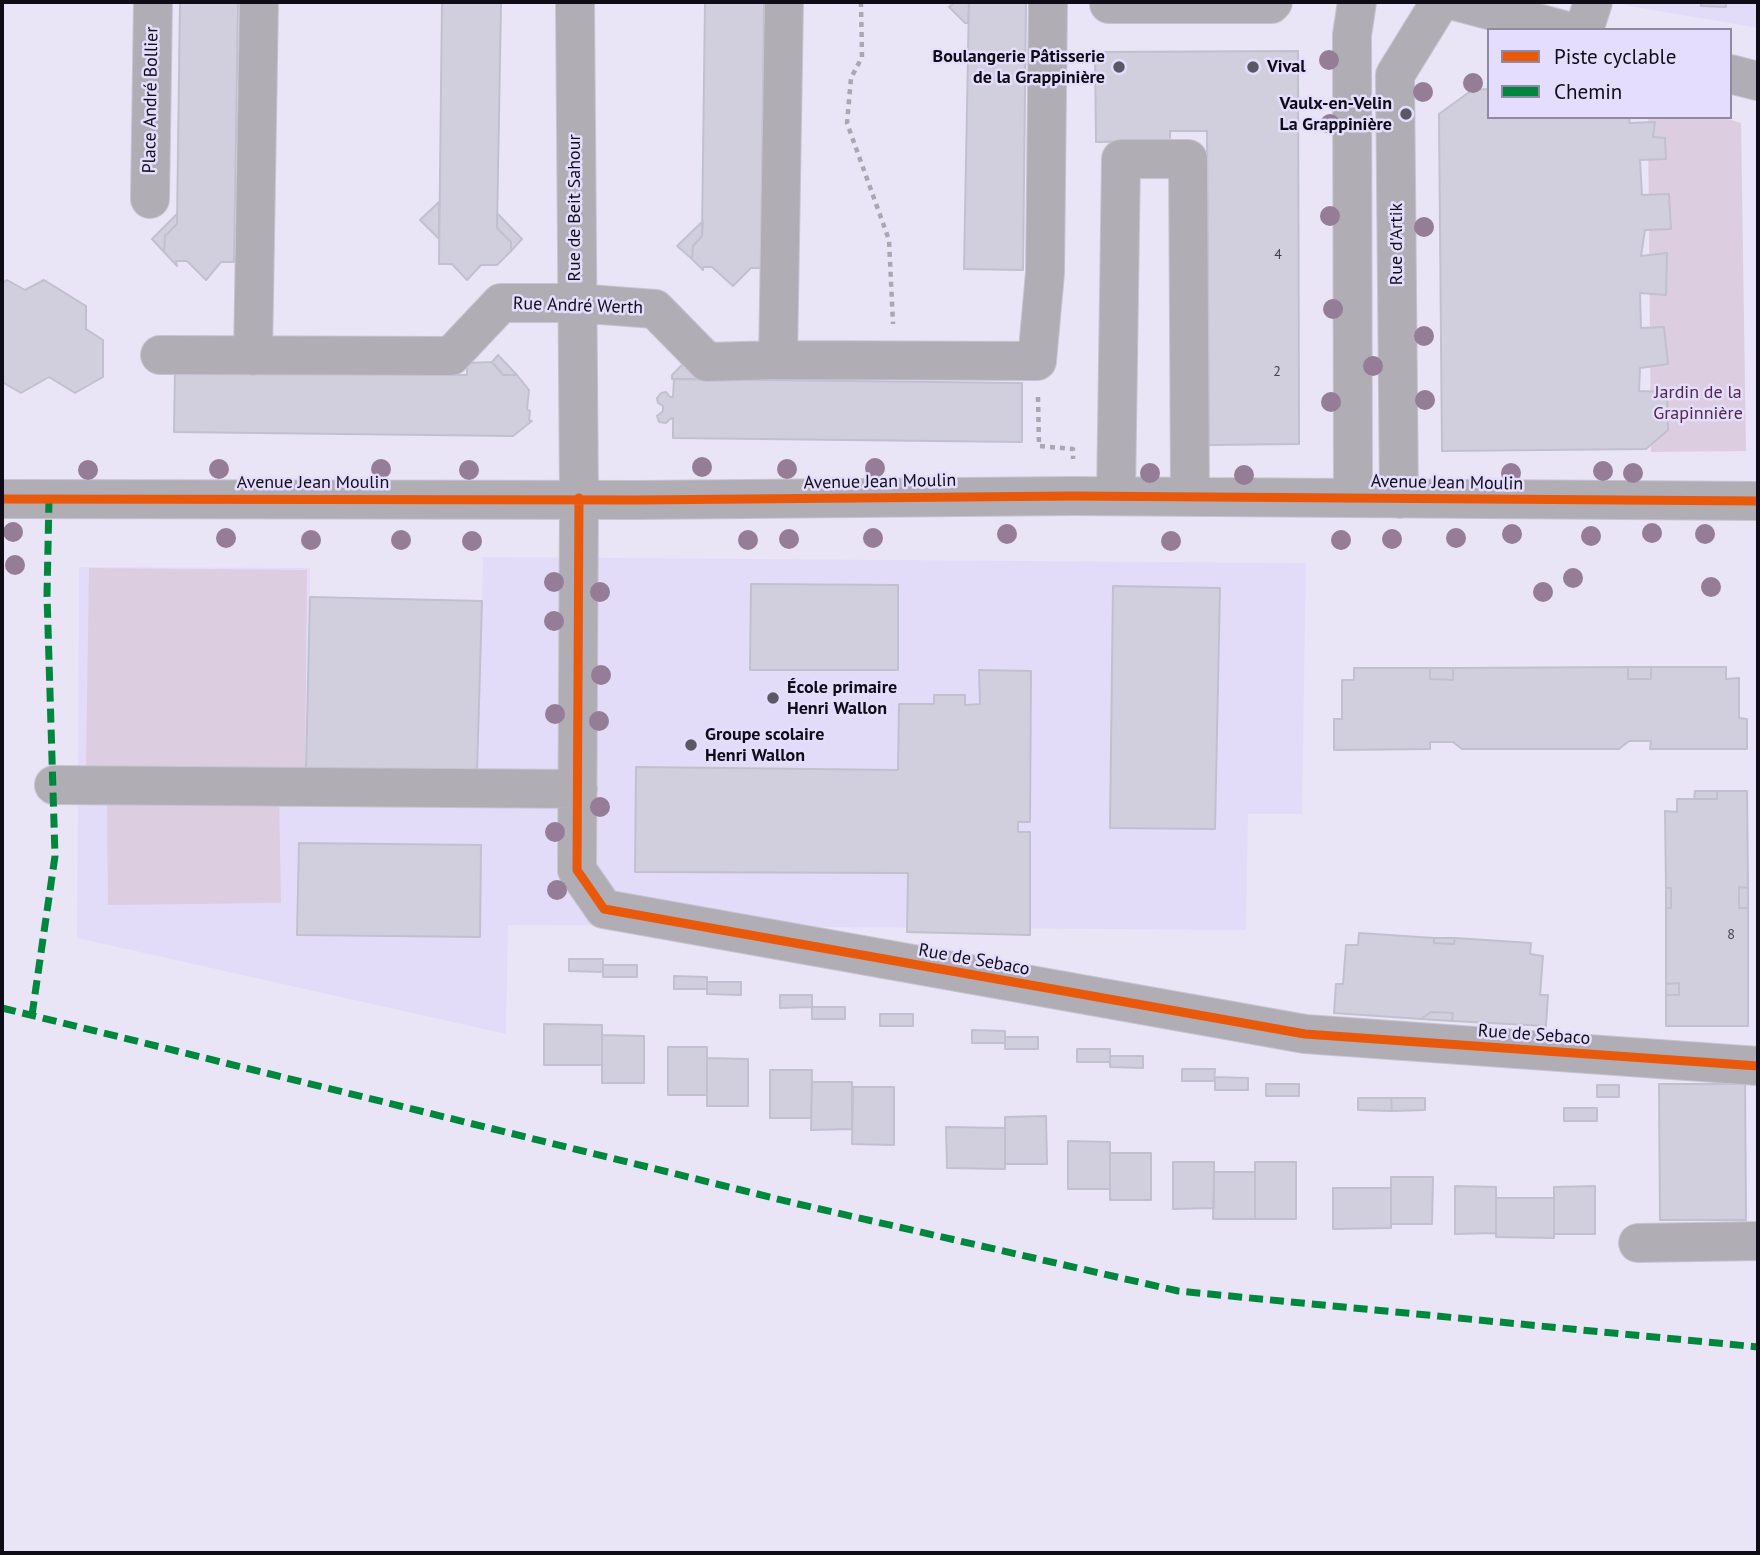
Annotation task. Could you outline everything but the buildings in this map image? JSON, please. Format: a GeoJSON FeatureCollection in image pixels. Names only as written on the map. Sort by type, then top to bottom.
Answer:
{"type":"FeatureCollection","features":[{"type":"Feature","properties":{"kind":"street","name":"Place André Bollier"},"geometry":{"type":"LineString","coordinates":[[150,199],[153,2]]}},
{"type":"Feature","properties":{"kind":"street"},"geometry":{"type":"LineString","coordinates":[[253,356],[259,2]]}},
{"type":"Feature","properties":{"kind":"street","name":"Rue de Beit Sahour"},"geometry":{"type":"LineString","coordinates":[[575,2],[579,498]]}},
{"type":"Feature","properties":{"kind":"street"},"geometry":{"type":"LineString","coordinates":[[778,360],[784,2]]}},
{"type":"Feature","properties":{"kind":"street"},"geometry":{"type":"LineString","coordinates":[[1037,362],[1045,273],[1048,2]]}},
{"type":"Feature","properties":{"kind":"street"},"geometry":{"type":"LineString","coordinates":[[1109,2],[1273,2]]}},
{"type":"Feature","properties":{"kind":"street"},"geometry":{"type":"LineString","coordinates":[[1353,498],[1352,35],[1357,2]]}},
{"type":"Feature","properties":{"kind":"street","name":"Rue d'Artik"},"geometry":{"type":"LineString","coordinates":[[1399,499],[1395,75],[1440,2]]}},
{"type":"Feature","properties":{"kind":"street"},"geometry":{"type":"LineString","coordinates":[[1458,2],[1556,28]]}},
{"type":"Feature","properties":{"kind":"street"},"geometry":{"type":"LineString","coordinates":[[1585,28],[1593,2]]}},
{"type":"Feature","properties":{"kind":"street"},"geometry":{"type":"LineString","coordinates":[[1732,74],[1758,81]]}},
{"type":"Feature","properties":{"kind":"street"},"geometry":{"type":"LineString","coordinates":[[1116,496],[1121,159],[1188,159],[1190,497]]}},
{"type":"Feature","properties":{"kind":"street","name":"Rue André Werth"},"geometry":{"type":"LineString","coordinates":[[160,355],[450,356],[501,303],[576,303],[655,309],[707,362],[1037,362]]}},
{"type":"Feature","properties":{"kind":"street","name":"Avenue Jean Moulin"},"geometry":{"type":"LineString","coordinates":[[2,499],[639,500],[1116,496],[1758,500]]}},
{"type":"Feature","properties":{"kind":"street","name":"Rue de Sebaco"},"geometry":{"type":"LineString","coordinates":[[579,498],[577,870],[604,909],[1305,1034],[1758,1066]]}},
{"type":"Feature","properties":{"kind":"street"},"geometry":{"type":"LineString","coordinates":[[54,785],[578,789]]}},
{"type":"Feature","properties":{"kind":"street"},"geometry":{"type":"LineString","coordinates":[[1639,1243],[1758,1241]]}},
{"type":"Feature","properties":{"kind":"path"},"geometry":{"type":"LineString","coordinates":[[862,2],[862,57],[850,78],[847,122],[889,240],[895,360]]}},
{"type":"Feature","properties":{"kind":"path"},"geometry":{"type":"LineString","coordinates":[[1037,362],[1039,446],[1073,449],[1072,496]]}},
{"type":"Feature","properties":{"kind":"shaded area"},"geometry":{"type":"Polygon","coordinates":[[[1616,2],[1758,2],[1758,28],[1629,6],[1616,2]]]}},
{"type":"Feature","properties":{"kind":"shaded area","name":"Groupe scolaire Henri Wallon"},"geometry":{"type":"Polygon","coordinates":[[[483,557],[1306,563],[1302,814],[1248,814],[1246,930],[508,925],[506,1034],[77,938],[79,567],[310,568],[310,597],[482,601],[483,557]]]}},
{"type":"Feature","properties":{"kind":"green space","name":"Jardin de la Grapinnière"},"geometry":{"type":"Polygon","coordinates":[[[1648,119],[1728,119],[1741,123],[1746,451],[1651,452],[1648,119]]]}},
{"type":"Feature","properties":{"kind":"green space"},"geometry":{"type":"Polygon","coordinates":[[[89,568],[307,570],[305,770],[86,768],[89,568]]]}},
{"type":"Feature","properties":{"kind":"green space"},"geometry":{"type":"Polygon","coordinates":[[[279,795],[281,903],[108,905],[107,797],[279,795]]]}},
{"type":"Feature","properties":{"kind":"marked path"},"geometry":{"type":"LineString","coordinates":[[32,1015],[55,856],[47,595],[49,499]]}},
{"type":"Feature","properties":{"kind":"marked path"},"geometry":{"type":"LineString","coordinates":[[2,1008],[798,1204],[1178,1291],[1758,1347]]}},
{"type":"Feature","properties":{"kind":"cycle path"},"geometry":{"type":"LineString","coordinates":[[2,499],[639,500],[1072,496],[1758,501]]}},
{"type":"Feature","properties":{"kind":"cycle path"},"geometry":{"type":"LineString","coordinates":[[579,498],[577,870],[604,909],[1305,1034],[1758,1066]]}},
{"type":"Feature","properties":{"kind":"place","name":"Boulangerie Pâtisserie de la Grappinière"},"geometry":{"type":"Point","coordinates":[1119,67]}},
{"type":"Feature","properties":{"kind":"place","name":"Vival"},"geometry":{"type":"Point","coordinates":[1253,67]}},
{"type":"Feature","properties":{"kind":"place","name":"Vaulx-en-Velin La Grappinière"},"geometry":{"type":"Point","coordinates":[1406,114]}},
{"type":"Feature","properties":{"kind":"place","name":"École primaire Henri Wallon"},"geometry":{"type":"Point","coordinates":[773,698]}},
{"type":"Feature","properties":{"kind":"place","name":"Groupe scolaire Henri Wallon"},"geometry":{"type":"Point","coordinates":[691,745]}}]}
